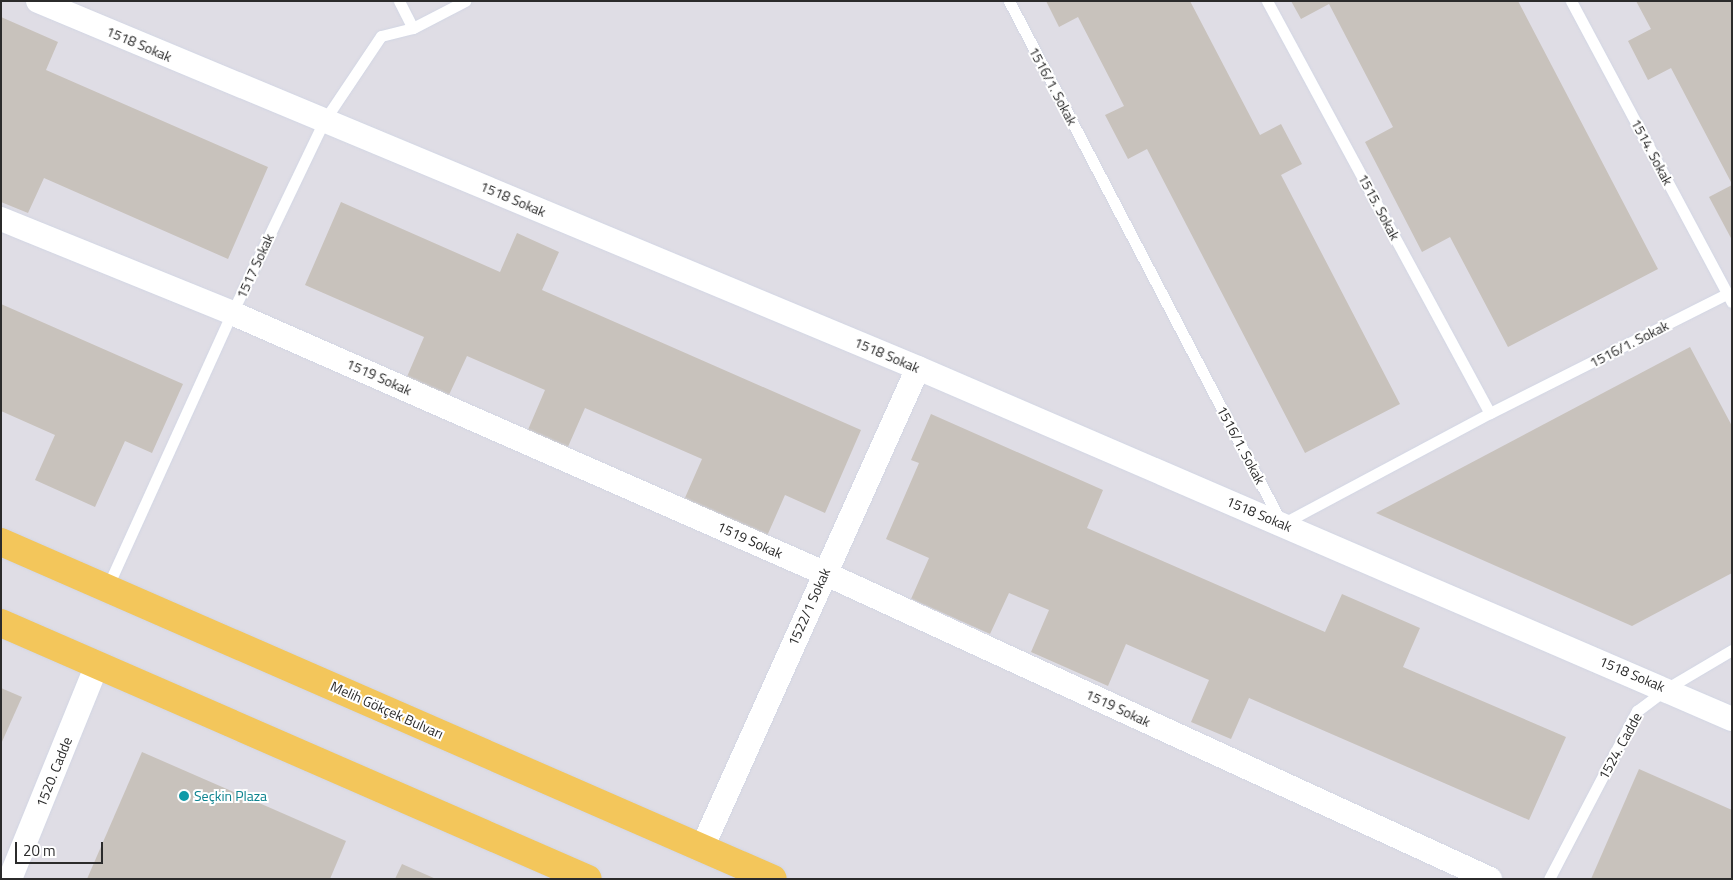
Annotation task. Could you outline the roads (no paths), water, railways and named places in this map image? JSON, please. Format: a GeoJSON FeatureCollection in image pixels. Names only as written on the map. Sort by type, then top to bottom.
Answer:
{"type":"FeatureCollection","features":[{"type":"Feature","properties":{"kind":"main road","name":"Melih Gökçek Bulvarı"},"geometry":{"type":"LineString","coordinates":[[1,542],[773,879]]}},
{"type":"Feature","properties":{"kind":"main road"},"geometry":{"type":"LineString","coordinates":[[1,623],[588,879]]}},
{"type":"Feature","properties":{"kind":"street","name":"1518 Sokak"},"geometry":{"type":"LineString","coordinates":[[38,1],[918,368],[1732,718]]}},
{"type":"Feature","properties":{"kind":"street","name":"1519 Sokak"},"geometry":{"type":"LineString","coordinates":[[1,220],[232,313],[824,573],[1490,879]]}},
{"type":"Feature","properties":{"kind":"street","name":"1522/1 Sokak"},"geometry":{"type":"LineString","coordinates":[[702,848],[824,573],[918,368]]}},
{"type":"Feature","properties":{"kind":"street","name":"1520. Cadde"},"geometry":{"type":"LineString","coordinates":[[10,879],[98,665]]}},
{"type":"Feature","properties":{"kind":"lane"},"geometry":{"type":"LineString","coordinates":[[399,1],[413,28]]}},
{"type":"Feature","properties":{"kind":"lane","name":"1517 Sokak"},"geometry":{"type":"LineString","coordinates":[[107,588],[232,313],[324,121],[381,36],[413,28],[465,1]]}},
{"type":"Feature","properties":{"kind":"lane","name":"1516/1. Sokak"},"geometry":{"type":"LineString","coordinates":[[1009,1],[1282,524],[1490,413],[1730,298]]}},
{"type":"Feature","properties":{"kind":"lane","name":"1515. Sokak"},"geometry":{"type":"LineString","coordinates":[[1267,1],[1490,413]]}},
{"type":"Feature","properties":{"kind":"lane","name":"1514. Sokak"},"geometry":{"type":"LineString","coordinates":[[1572,1],[1730,298]]}},
{"type":"Feature","properties":{"kind":"lane","name":"1524. Cadde"},"geometry":{"type":"LineString","coordinates":[[1549,879],[1637,711],[1666,689],[1732,650]]}},
{"type":"Feature","properties":{"kind":"place","name":"Seçkin Plaza"},"geometry":{"type":"Point","coordinates":[184,796]}}]}
